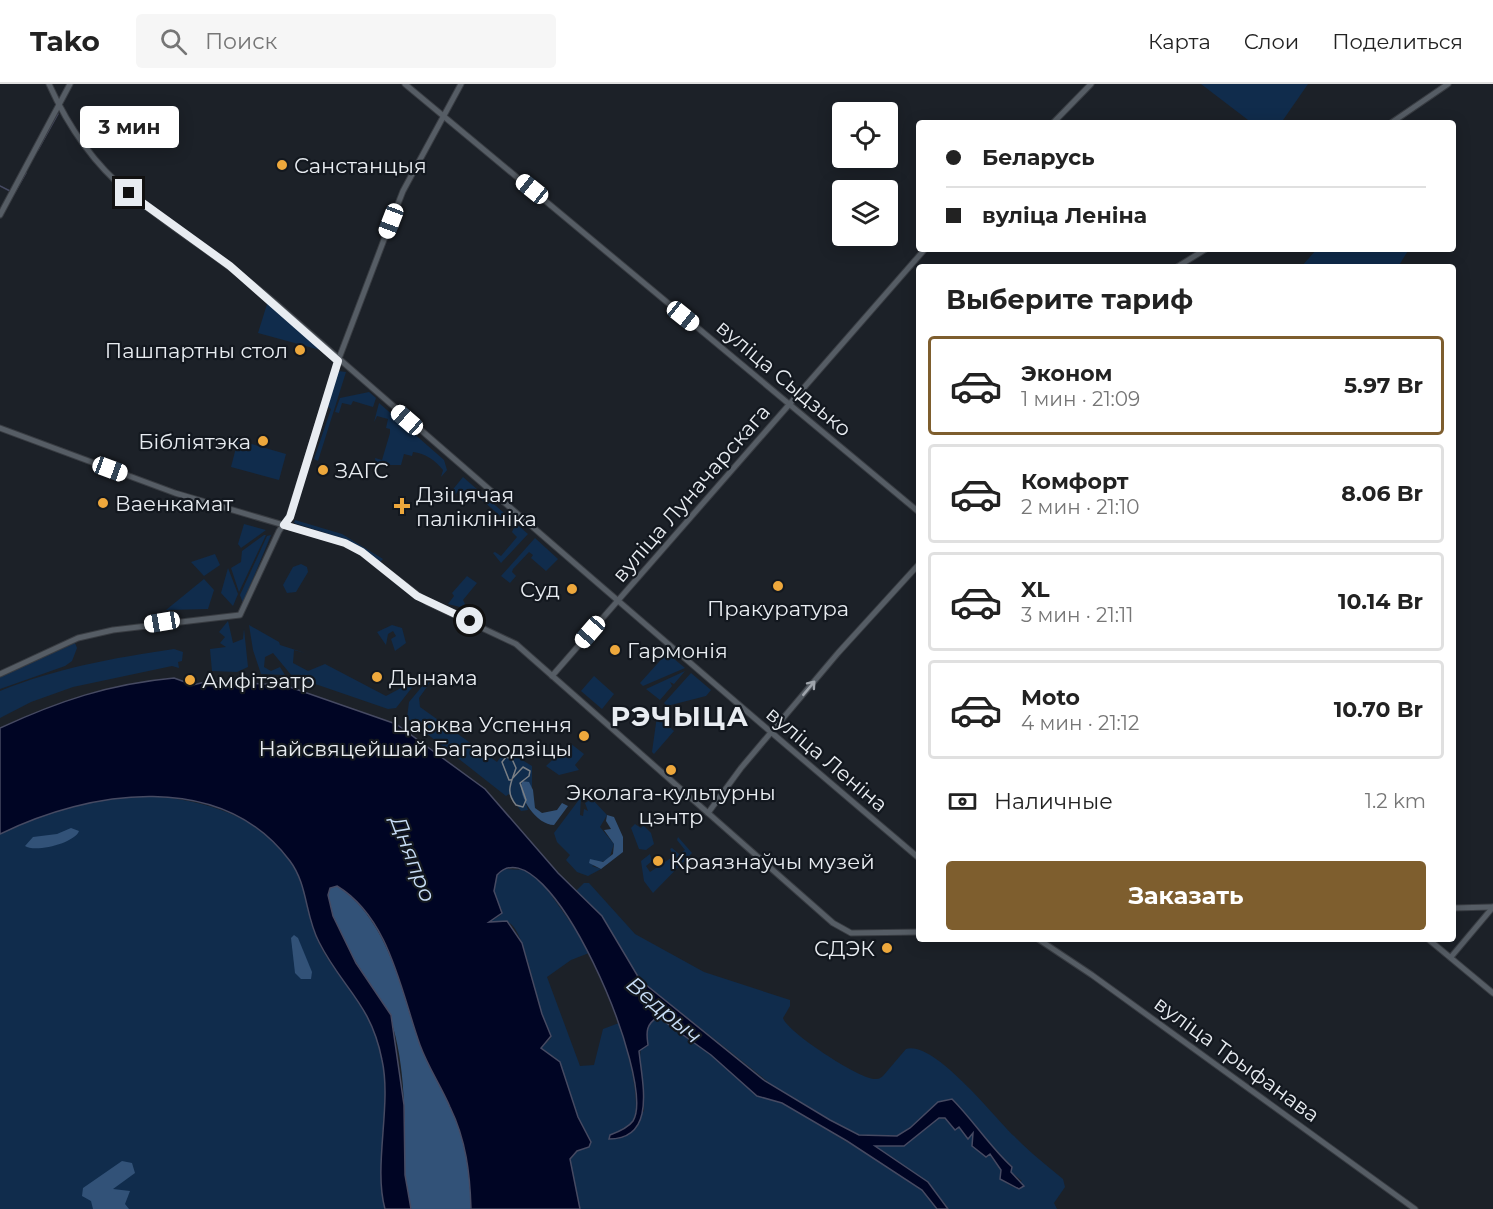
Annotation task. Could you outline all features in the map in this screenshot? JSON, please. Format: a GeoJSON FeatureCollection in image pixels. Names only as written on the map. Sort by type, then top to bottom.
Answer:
{"type":"FeatureCollection","features":[{"type":"Feature","properties":{"kind":"street","name":"вуліца Леніна"},"geometry":{"type":"LineString","coordinates":[[49,84],[58,105],[86,146],[129,193],[230,266],[618,602],[916,856]]}},
{"type":"Feature","properties":{"kind":"street"},"geometry":{"type":"LineString","coordinates":[[0,215],[70,84]]}},
{"type":"Feature","properties":{"kind":"street","name":"вуліца Сыдзько"},"geometry":{"type":"LineString","coordinates":[[405,84],[916,510]]}},
{"type":"Feature","properties":{"kind":"street"},"geometry":{"type":"LineString","coordinates":[[0,674],[78,639],[113,630],[240,615],[290,517],[338,361],[397,205],[461,84]]}},
{"type":"Feature","properties":{"kind":"street"},"geometry":{"type":"LineString","coordinates":[[1056,120],[1091,84]]}},
{"type":"Feature","properties":{"kind":"street"},"geometry":{"type":"LineString","coordinates":[[1395,120],[1448,84]]}},
{"type":"Feature","properties":{"kind":"street","name":"вуліца Луначарскага"},"geometry":{"type":"LineString","coordinates":[[552,676],[923,252]]}},
{"type":"Feature","properties":{"kind":"street"},"geometry":{"type":"LineString","coordinates":[[1182,264],[1201,252]]}},
{"type":"Feature","properties":{"kind":"street"},"geometry":{"type":"LineString","coordinates":[[0,428],[176,493],[345,543],[362,552],[427,602],[509,639],[830,921],[851,933],[916,932]]}},
{"type":"Feature","properties":{"kind":"street"},"geometry":{"type":"LineString","coordinates":[[708,813],[838,653],[916,568]]}},
{"type":"Feature","properties":{"kind":"street"},"geometry":{"type":"LineString","coordinates":[[1456,908],[1493,907]]}},
{"type":"Feature","properties":{"kind":"street"},"geometry":{"type":"LineString","coordinates":[[1451,957],[1486,912],[1493,907]]}},
{"type":"Feature","properties":{"kind":"street","name":"вуліца Трыфанава"},"geometry":{"type":"LineString","coordinates":[[1042,942],[1100,981],[1415,1209]]}},
{"type":"Feature","properties":{"kind":"street"},"geometry":{"type":"LineString","coordinates":[[1432,942],[1493,993]]}},
{"type":"Feature","properties":{"kind":"shaded area"},"geometry":{"type":"Polygon","coordinates":[[[1201,84],[1308,84],[1283,120],[1248,120],[1201,84]]]}},
{"type":"Feature","properties":{"kind":"shaded area"},"geometry":{"type":"Polygon","coordinates":[[[1314,252],[1407,252],[1400,264],[1304,264],[1314,252]]]}},
{"type":"Feature","properties":{"kind":"shaded area"},"geometry":{"type":"Polygon","coordinates":[[[268,301],[271,304],[324,351],[258,333],[268,301]]]}},
{"type":"Feature","properties":{"kind":"shaded area"},"geometry":{"type":"Polygon","coordinates":[[[338,371],[346,372],[318,461],[314,459],[331,409],[327,406],[338,371]]]}},
{"type":"Feature","properties":{"kind":"shaded area"},"geometry":{"type":"Polygon","coordinates":[[[369,392],[376,398],[373,407],[353,401],[351,405],[342,403],[339,413],[335,412],[340,398],[369,392]]]}},
{"type":"Feature","properties":{"kind":"shaded area"},"geometry":{"type":"Polygon","coordinates":[[[379,403],[444,460],[447,470],[441,477],[443,470],[430,458],[413,452],[412,456],[404,454],[401,465],[376,465],[375,458],[382,460],[390,433],[390,429],[386,428],[388,419],[377,416],[374,422],[379,403]]]}},
{"type":"Feature","properties":{"kind":"shaded area"},"geometry":{"type":"Polygon","coordinates":[[[238,440],[286,454],[279,480],[231,467],[238,440]]]}},
{"type":"Feature","properties":{"kind":"shaded area"},"geometry":{"type":"Polygon","coordinates":[[[463,477],[528,534],[501,563],[493,553],[501,556],[517,537],[512,532],[514,528],[474,493],[467,494],[460,489],[452,498],[450,497],[450,493],[463,477]]]}},
{"type":"Feature","properties":{"kind":"shaded area"},"geometry":{"type":"Polygon","coordinates":[[[295,520],[342,534],[383,559],[380,562],[345,539],[294,523],[295,520]]]}},
{"type":"Feature","properties":{"kind":"shaded area"},"geometry":{"type":"Polygon","coordinates":[[[244,524],[266,530],[241,548],[238,544],[244,524]]]}},
{"type":"Feature","properties":{"kind":"shaded area"},"geometry":{"type":"Polygon","coordinates":[[[266,535],[239,592],[231,568],[241,562],[242,551],[266,535]]]}},
{"type":"Feature","properties":{"kind":"shaded area"},"geometry":{"type":"Polygon","coordinates":[[[271,535],[243,603],[240,595],[267,536],[271,535]]]}},
{"type":"Feature","properties":{"kind":"shaded area"},"geometry":{"type":"Polygon","coordinates":[[[535,538],[558,559],[546,571],[531,558],[533,555],[529,552],[513,569],[512,572],[516,576],[510,583],[501,576],[535,538]]]}},
{"type":"Feature","properties":{"kind":"shaded area"},"geometry":{"type":"Polygon","coordinates":[[[215,554],[220,565],[204,576],[191,562],[215,554]]]}},
{"type":"Feature","properties":{"kind":"shaded area"},"geometry":{"type":"Polygon","coordinates":[[[301,564],[307,567],[308,572],[296,592],[287,593],[283,585],[293,567],[301,564]]]}},
{"type":"Feature","properties":{"kind":"shaded area"},"geometry":{"type":"Polygon","coordinates":[[[228,568],[238,594],[233,606],[221,593],[228,568]]]}},
{"type":"Feature","properties":{"kind":"shaded area"},"geometry":{"type":"Polygon","coordinates":[[[467,576],[477,583],[463,600],[465,604],[460,607],[448,604],[454,596],[452,593],[467,576]]]}},
{"type":"Feature","properties":{"kind":"shaded area"},"geometry":{"type":"Polygon","coordinates":[[[204,579],[214,590],[208,609],[166,610],[204,579]]]}},
{"type":"Feature","properties":{"kind":"shaded area"},"geometry":{"type":"Polygon","coordinates":[[[228,621],[233,643],[243,639],[244,629],[248,667],[237,672],[212,671],[210,649],[226,647],[220,643],[225,637],[219,632],[228,621]]]}},
{"type":"Feature","properties":{"kind":"shaded area"},"geometry":{"type":"Polygon","coordinates":[[[249,625],[279,642],[280,645],[305,653],[294,650],[293,663],[308,671],[325,664],[386,696],[429,673],[414,685],[396,708],[388,709],[292,676],[273,653],[265,657],[264,667],[271,671],[280,667],[285,675],[261,674],[253,650],[249,625]]]}},
{"type":"Feature","properties":{"kind":"shaded area"},"geometry":{"type":"Polygon","coordinates":[[[392,625],[402,628],[406,643],[395,651],[391,639],[396,636],[393,631],[388,634],[386,645],[377,632],[392,625]]]}},
{"type":"Feature","properties":{"kind":"shaded area"},"geometry":{"type":"Polygon","coordinates":[[[75,643],[77,648],[72,661],[65,666],[0,689],[0,676],[75,643]]]}},
{"type":"Feature","properties":{"kind":"shaded area"},"geometry":{"type":"Polygon","coordinates":[[[174,649],[183,652],[182,661],[178,662],[179,668],[172,666],[73,687],[31,702],[0,718],[0,691],[43,676],[86,665],[174,649]]]}},
{"type":"Feature","properties":{"kind":"shaded area"},"geometry":{"type":"Polygon","coordinates":[[[667,653],[685,668],[643,686],[640,683],[667,653]]]}},
{"type":"Feature","properties":{"kind":"shaded area"},"geometry":{"type":"Polygon","coordinates":[[[685,671],[674,684],[670,682],[672,686],[660,700],[646,689],[685,671]]]}},
{"type":"Feature","properties":{"kind":"shaded area"},"geometry":{"type":"Polygon","coordinates":[[[691,673],[711,690],[706,696],[667,706],[664,703],[691,673]]]}},
{"type":"Feature","properties":{"kind":"shaded area"},"geometry":{"type":"Polygon","coordinates":[[[594,676],[614,694],[602,709],[581,691],[594,676]]]}},
{"type":"Feature","properties":{"kind":"shaded area"},"geometry":{"type":"Polygon","coordinates":[[[430,677],[434,677],[419,698],[420,707],[497,762],[503,754],[509,752],[532,766],[532,788],[522,781],[521,788],[528,810],[521,811],[509,794],[506,796],[417,726],[419,723],[415,725],[407,718],[409,702],[430,677]]]}},
{"type":"Feature","properties":{"kind":"shaded area"},"geometry":{"type":"Polygon","coordinates":[[[657,716],[674,731],[654,754],[652,752],[657,716]]]}},
{"type":"Feature","properties":{"kind":"shaded area"},"geometry":{"type":"Polygon","coordinates":[[[570,743],[584,754],[575,765],[579,770],[559,775],[546,766],[570,743]]]}},
{"type":"Feature","properties":{"kind":"shaded area"},"geometry":{"type":"Polygon","coordinates":[[[522,781],[529,782],[533,790],[535,808],[542,813],[557,810],[562,803],[568,806],[554,825],[541,820],[530,809],[522,795],[522,781]]]}},
{"type":"Feature","properties":{"kind":"shaded area"},"geometry":{"type":"Polygon","coordinates":[[[143,796],[188,801],[234,815],[255,826],[274,840],[289,858],[300,878],[313,927],[321,947],[369,1019],[380,1047],[385,1089],[383,1199],[385,1209],[0,1209],[0,834],[35,819],[70,808],[106,800],[143,796]]]}},
{"type":"Feature","properties":{"kind":"shaded area"},"geometry":{"type":"Polygon","coordinates":[[[581,797],[580,815],[583,816],[584,809],[588,811],[585,803],[592,799],[607,815],[600,827],[614,844],[609,859],[592,866],[601,869],[588,876],[577,872],[566,860],[570,855],[557,842],[554,833],[581,797]]]}},
{"type":"Feature","properties":{"kind":"shaded area"},"geometry":{"type":"Polygon","coordinates":[[[607,815],[614,817],[623,837],[623,852],[601,869],[589,863],[590,859],[603,862],[613,854],[614,844],[604,830],[611,829],[606,821],[607,815]]]}},
{"type":"Feature","properties":{"kind":"shaded area"},"geometry":{"type":"Polygon","coordinates":[[[635,824],[641,828],[643,825],[651,833],[654,844],[646,850],[639,849],[631,828],[635,824]]]}},
{"type":"Feature","properties":{"kind":"shaded area"},"geometry":{"type":"Polygon","coordinates":[[[71,828],[79,831],[63,843],[37,848],[25,846],[33,837],[57,834],[71,828]]]}},
{"type":"Feature","properties":{"kind":"shaded area"},"geometry":{"type":"Polygon","coordinates":[[[678,837],[692,853],[653,893],[644,881],[641,861],[650,854],[652,861],[646,866],[650,872],[674,856],[670,849],[672,848],[679,854],[685,850],[677,840],[678,837]]]}},
{"type":"Feature","properties":{"kind":"shaded area"},"geometry":{"type":"Polygon","coordinates":[[[505,869],[529,870],[541,881],[588,947],[589,953],[571,960],[547,977],[580,1066],[594,1065],[603,1029],[619,1023],[635,1087],[636,1112],[629,1125],[610,1135],[609,1139],[616,1139],[644,1111],[640,1074],[641,1047],[650,1024],[658,1017],[711,1055],[757,1096],[782,1103],[897,1172],[922,1190],[937,1209],[580,1209],[570,1159],[577,1151],[589,1147],[591,1142],[578,1117],[560,1062],[541,1048],[551,1038],[516,930],[508,922],[489,922],[501,915],[502,910],[495,893],[494,882],[505,869]]]}},
{"type":"Feature","properties":{"kind":"shaded area"},"geometry":{"type":"Polygon","coordinates":[[[584,883],[589,883],[635,934],[704,972],[790,1000],[790,1006],[783,1018],[787,1025],[839,1063],[866,1077],[878,1079],[883,1076],[906,1049],[918,1049],[932,1056],[963,1082],[1026,1148],[1063,1179],[1065,1187],[1054,1203],[1057,1209],[948,1209],[944,1202],[874,1146],[904,1146],[939,1118],[944,1119],[956,1125],[968,1138],[973,1133],[1001,1170],[1000,1179],[1013,1187],[1022,1181],[1011,1172],[1012,1166],[952,1099],[897,1136],[859,1135],[786,1096],[640,980],[602,916],[576,891],[584,883]]]}},
{"type":"Feature","properties":{"kind":"shaded area"},"geometry":{"type":"Polygon","coordinates":[[[337,886],[355,900],[369,918],[391,958],[423,1053],[460,1132],[470,1183],[471,1209],[411,1209],[404,1157],[404,1094],[393,1027],[333,919],[329,902],[330,888],[337,886]]]}},
{"type":"Feature","properties":{"kind":"shaded area"},"geometry":{"type":"Polygon","coordinates":[[[294,935],[298,938],[312,972],[311,979],[301,979],[295,973],[291,938],[294,935]]]}},
{"type":"Feature","properties":{"kind":"shaded area"},"geometry":{"type":"Polygon","coordinates":[[[122,1161],[132,1163],[135,1173],[113,1189],[130,1191],[125,1204],[129,1209],[93,1209],[91,1201],[82,1196],[83,1188],[122,1161]]]}},
{"type":"Feature","properties":{"kind":"water"},"geometry":{"type":"Polygon","coordinates":[[[174,678],[193,685],[209,681],[284,685],[396,724],[485,789],[558,873],[602,916],[640,980],[765,1081],[859,1135],[897,1136],[910,1128],[938,1102],[952,1099],[1012,1167],[1011,1172],[1024,1186],[1019,1189],[1000,1179],[1001,1170],[990,1154],[986,1157],[972,1146],[973,1133],[968,1139],[959,1127],[955,1130],[945,1118],[939,1118],[904,1146],[875,1146],[928,1182],[948,1209],[937,1209],[922,1190],[847,1141],[782,1103],[757,1096],[711,1055],[658,1017],[651,1022],[648,1029],[648,1045],[639,1051],[643,1092],[640,1119],[634,1130],[624,1136],[609,1139],[610,1135],[626,1128],[633,1121],[636,1097],[629,1058],[614,1011],[593,962],[569,918],[543,885],[518,868],[497,875],[494,891],[502,913],[489,922],[507,921],[522,943],[542,1014],[551,1036],[541,1048],[560,1062],[578,1117],[591,1142],[589,1147],[577,1151],[570,1159],[580,1209],[471,1209],[470,1183],[460,1132],[420,1045],[382,936],[370,917],[355,900],[337,886],[330,888],[328,895],[333,916],[356,963],[391,1015],[404,1105],[405,1175],[411,1209],[385,1209],[381,1155],[385,1078],[377,1040],[363,1010],[328,958],[314,932],[296,870],[261,832],[228,812],[192,800],[153,796],[113,799],[74,807],[35,819],[0,834],[0,728],[85,695],[106,689],[174,678]]]}},
{"type":"Feature","properties":{"kind":"waterway"},"geometry":{"type":"LineString","coordinates":[[38,150],[58,114]]}},
{"type":"Feature","properties":{"kind":"waterway"},"geometry":{"type":"LineString","coordinates":[[14,194],[26,173]]}},
{"type":"Feature","properties":{"kind":"waterway"},"geometry":{"type":"LineString","coordinates":[[0,186],[10,191]]}},
{"type":"Feature","properties":{"kind":"railway"},"geometry":{"type":"LineString","coordinates":[[509,780],[502,762],[506,757],[512,759],[516,768],[514,774],[512,779],[510,787],[511,796],[516,805],[523,807],[526,800],[520,783],[529,776],[530,771],[523,767],[511,780],[509,780]]}},
{"type":"Feature","properties":{"kind":"place","name":"Санстанцыя"},"geometry":{"type":"Point","coordinates":[282,165]}},
{"type":"Feature","properties":{"kind":"place","name":"Пашпартны стол"},"geometry":{"type":"Point","coordinates":[300,350]}},
{"type":"Feature","properties":{"kind":"place","name":"Бібліятэка"},"geometry":{"type":"Point","coordinates":[263,441]}},
{"type":"Feature","properties":{"kind":"place","name":"ЗАГС"},"geometry":{"type":"Point","coordinates":[323,470]}},
{"type":"Feature","properties":{"kind":"place","name":"Ваенкамат"},"geometry":{"type":"Point","coordinates":[103,503]}},
{"type":"Feature","properties":{"kind":"place","name":"Дзіцячая паліклініка"},"geometry":{"type":"Point","coordinates":[402,506]}},
{"type":"Feature","properties":{"kind":"place","name":"Пракуратура"},"geometry":{"type":"Point","coordinates":[778,586]}},
{"type":"Feature","properties":{"kind":"place","name":"Суд"},"geometry":{"type":"Point","coordinates":[572,589]}},
{"type":"Feature","properties":{"kind":"place","name":"Гармонія"},"geometry":{"type":"Point","coordinates":[615,650]}},
{"type":"Feature","properties":{"kind":"place","name":"Дынама"},"geometry":{"type":"Point","coordinates":[377,677]}},
{"type":"Feature","properties":{"kind":"place","name":"Амфітэатр"},"geometry":{"type":"Point","coordinates":[190,680]}},
{"type":"Feature","properties":{"kind":"place","name":"Царква Успення Найсвяцейшай Багародзіцы"},"geometry":{"type":"Point","coordinates":[584,736]}},
{"type":"Feature","properties":{"kind":"place","name":"Эколага-культурны цэнтр"},"geometry":{"type":"Point","coordinates":[671,770]}},
{"type":"Feature","properties":{"kind":"place","name":"Краязнаўчы музей"},"geometry":{"type":"Point","coordinates":[658,861]}},
{"type":"Feature","properties":{"kind":"place","name":"СДЭК"},"geometry":{"type":"Point","coordinates":[887,948]}},
{"type":"Feature","properties":{"kind":"district","name":"РЭЧЫЦА"},"geometry":{"type":"Point","coordinates":[680,716]}},
{"type":"Feature","properties":{"kind":"route"},"geometry":{"type":"LineString","coordinates":[[129,193],[269,297],[338,361],[290,517],[284,525],[345,543],[362,552],[417,596],[470,621]]}},
{"type":"Feature","properties":{"kind":"water label","name":"Дняпро"},"geometry":{"type":"Point","coordinates":[413,859]}},
{"type":"Feature","properties":{"kind":"water label","name":"Ведрыч"},"geometry":{"type":"Point","coordinates":[664,1010]}}]}
